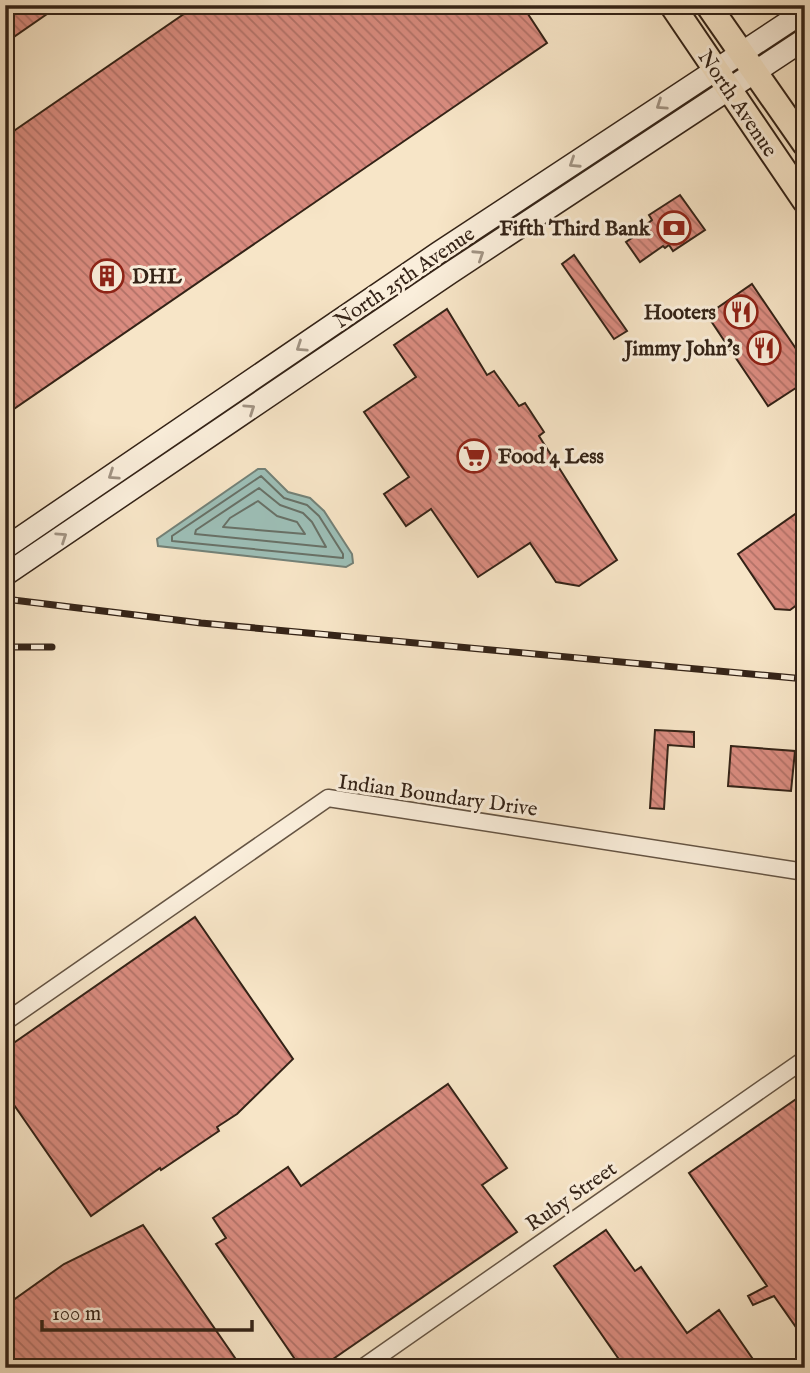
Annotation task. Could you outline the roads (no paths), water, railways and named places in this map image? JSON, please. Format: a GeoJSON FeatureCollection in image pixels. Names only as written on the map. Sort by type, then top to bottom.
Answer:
{"type":"FeatureCollection","features":[{"type":"Feature","properties":{"kind":"main road","name":"North Avenue"},"geometry":{"type":"LineString","coordinates":[[672,5],[805,201]]}},
{"type":"Feature","properties":{"kind":"main road","name":"North Avenue"},"geometry":{"type":"LineString","coordinates":[[708,5],[805,144]]}},
{"type":"Feature","properties":{"kind":"main road","name":"North 25th Avenue"},"geometry":{"type":"LineString","coordinates":[[5,548],[415,269],[747,63],[805,10]]}},
{"type":"Feature","properties":{"kind":"main road","name":"North 25th Avenue"},"geometry":{"type":"LineString","coordinates":[[747,63],[805,39]]}},
{"type":"Feature","properties":{"kind":"main road","name":"North 25th Avenue"},"geometry":{"type":"LineString","coordinates":[[5,575],[421,293],[722,79]]}},
{"type":"Feature","properties":{"kind":"street","name":"Indian Boundary Drive"},"geometry":{"type":"LineString","coordinates":[[5,1022],[328,798],[805,872]]}},
{"type":"Feature","properties":{"kind":"street","name":"Ruby Street"},"geometry":{"type":"LineString","coordinates":[[362,1368],[805,1059]]}},
{"type":"Feature","properties":{"kind":"water"},"geometry":{"type":"Polygon","coordinates":[[[258,469],[265,469],[288,492],[310,498],[324,511],[352,554],[353,563],[346,567],[158,546],[157,539],[258,469]]]}},
{"type":"Feature","properties":{"kind":"railway"},"geometry":{"type":"LineString","coordinates":[[5,599],[201,623],[805,679]]}},
{"type":"Feature","properties":{"kind":"railway"},"geometry":{"type":"LineString","coordinates":[[5,647],[52,647]]}},
{"type":"Feature","properties":{"kind":"place","name":"Fifth Third Bank"},"geometry":{"type":"Point","coordinates":[674,228]}},
{"type":"Feature","properties":{"kind":"place","name":"DHL"},"geometry":{"type":"Point","coordinates":[107,276]}},
{"type":"Feature","properties":{"kind":"place","name":"Hooters"},"geometry":{"type":"Point","coordinates":[741,312]}},
{"type":"Feature","properties":{"kind":"place","name":"Jimmy John's"},"geometry":{"type":"Point","coordinates":[764,348]}},
{"type":"Feature","properties":{"kind":"place","name":"Food 4 Less"},"geometry":{"type":"Point","coordinates":[474,456]}}]}
